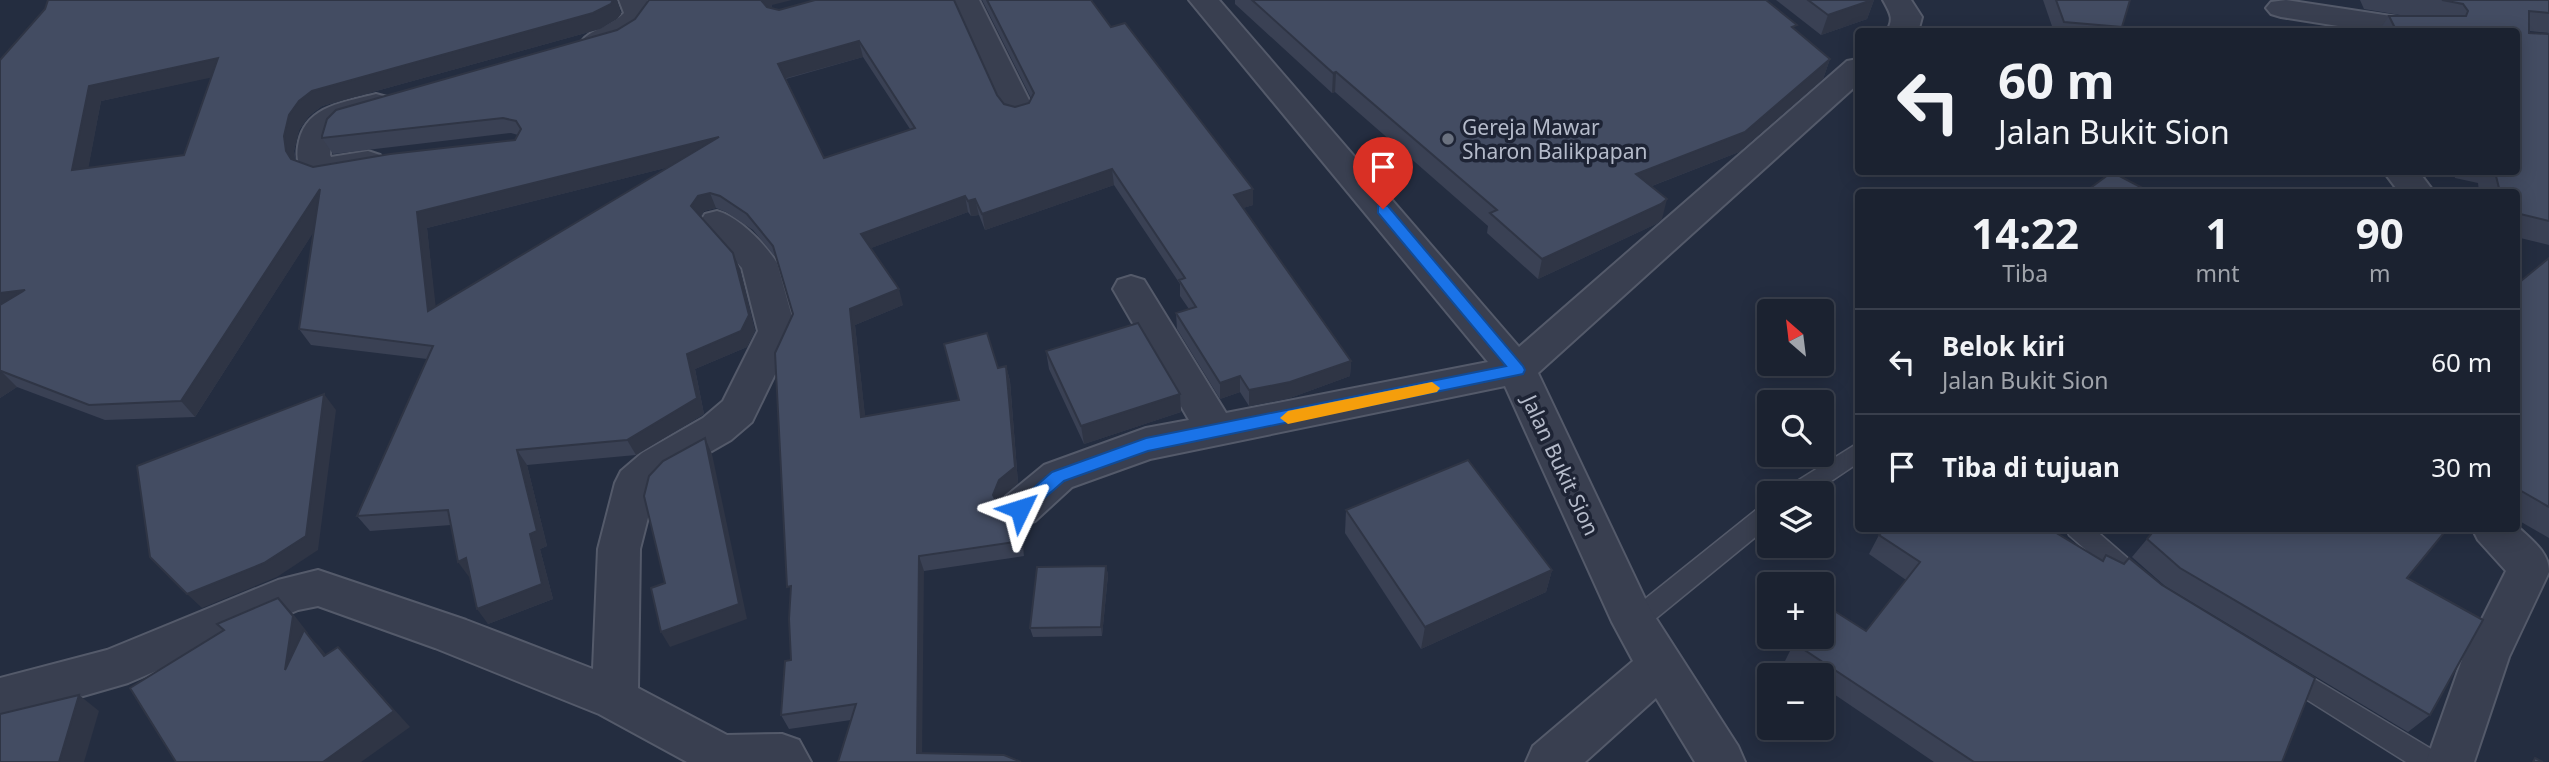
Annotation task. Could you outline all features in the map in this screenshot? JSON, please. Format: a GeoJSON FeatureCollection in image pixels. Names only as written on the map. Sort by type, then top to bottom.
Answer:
{"type":"FeatureCollection","features":[{"type":"Feature","properties":{"kind":"street"},"geometry":{"type":"LineString","coordinates":[[572,49],[612,37],[629,27],[639,14],[633,0]]}},
{"type":"Feature","properties":{"kind":"street"},"geometry":{"type":"LineString","coordinates":[[965,0],[1018,110]]}},
{"type":"Feature","properties":{"kind":"street","name":"Jalan Bukit Sion"},"geometry":{"type":"LineString","coordinates":[[1204,0],[1517,370],[1634,622],[1721,762]]}},
{"type":"Feature","properties":{"kind":"street"},"geometry":{"type":"LineString","coordinates":[[1897,0],[1908,17],[1906,28]]}},
{"type":"Feature","properties":{"kind":"street"},"geometry":{"type":"LineString","coordinates":[[2284,13],[2405,28]]}},
{"type":"Feature","properties":{"kind":"street"},"geometry":{"type":"LineString","coordinates":[[1020,509],[1058,476],[1146,444],[1517,370],[1846,67]]}},
{"type":"Feature","properties":{"kind":"street"},"geometry":{"type":"LineString","coordinates":[[399,157],[323,169],[316,166],[313,158],[317,129],[321,123],[334,116],[400,97]]}},
{"type":"Feature","properties":{"kind":"street"},"geometry":{"type":"LineString","coordinates":[[2403,175],[2415,189]]}},
{"type":"Feature","properties":{"kind":"street"},"geometry":{"type":"LineString","coordinates":[[615,699],[619,550],[636,483],[656,464],[717,429],[738,411],[777,331],[759,263],[717,222]]}},
{"type":"Feature","properties":{"kind":"street"},"geometry":{"type":"LineString","coordinates":[[1131,289],[1216,431]]}},
{"type":"Feature","properties":{"kind":"street"},"geometry":{"type":"LineString","coordinates":[[2498,532],[2538,568]]}},
{"type":"Feature","properties":{"kind":"street"},"geometry":{"type":"LineString","coordinates":[[2450,762],[2486,657],[2530,567],[2538,568]]}},
{"type":"Feature","properties":{"kind":"street"},"geometry":{"type":"LineString","coordinates":[[0,699],[112,669],[293,593],[318,588],[450,634],[615,699],[723,757],[782,756],[787,762]]}},
{"type":"Feature","properties":{"kind":"street"},"geometry":{"type":"LineString","coordinates":[[1550,762],[1661,666]]}},
{"type":"Feature","properties":{"kind":"lane"},"geometry":{"type":"LineString","coordinates":[[1814,481],[1855,454]]}},
{"type":"Feature","properties":{"kind":"lane"},"geometry":{"type":"LineString","coordinates":[[1634,622],[1757,523]]}},
{"type":"Feature","properties":{"kind":"lane"},"geometry":{"type":"LineString","coordinates":[[2082,532],[2145,586]]}},
{"type":"Feature","properties":{"kind":"lane"},"geometry":{"type":"LineString","coordinates":[[2266,660],[2429,762]]}},
{"type":"Feature","properties":{"kind":"building"},"geometry":{"type":"Polygon","coordinates":[[[48,0],[613,0],[611,4],[593,13],[312,91],[299,101],[289,115],[284,136],[286,151],[291,159],[313,167],[390,154],[515,140],[521,129],[516,121],[503,118],[322,136],[327,119],[336,110],[617,30],[635,19],[649,0],[761,0],[767,7],[779,10],[815,0],[954,0],[997,95],[1004,104],[1015,107],[1029,103],[1034,93],[987,0],[1091,0],[1111,27],[1125,23],[1253,189],[1234,195],[1351,361],[1290,382],[1249,390],[1240,376],[1220,383],[1176,313],[1196,307],[1179,280],[1185,278],[1112,169],[982,214],[975,199],[968,201],[965,196],[861,234],[899,289],[850,309],[861,417],[959,400],[944,344],[987,333],[998,368],[1006,366],[1015,467],[999,480],[993,495],[1000,508],[1018,513],[1021,541],[919,556],[917,753],[1004,755],[1021,762],[838,762],[856,704],[781,715],[785,661],[791,660],[791,586],[787,587],[775,353],[793,314],[773,246],[747,214],[720,196],[710,193],[698,196],[691,206],[733,253],[749,315],[741,331],[687,354],[697,398],[627,440],[517,450],[537,531],[530,534],[542,584],[477,609],[466,558],[458,562],[448,510],[357,516],[433,346],[299,329],[320,189],[181,401],[89,405],[0,372],[0,305],[25,290],[0,293],[0,60],[45,9],[48,0]],[[859,41],[778,64],[824,158],[915,128],[859,41]],[[218,58],[89,86],[72,170],[184,155],[218,58]],[[719,137],[417,212],[428,311],[719,137]]]}},
{"type":"Feature","properties":{"kind":"building"},"geometry":{"type":"Polygon","coordinates":[[[1252,0],[1766,0],[1797,25],[1792,27],[1830,59],[1745,132],[1636,174],[1667,199],[1661,204],[1542,259],[1490,213],[1497,210],[1336,72],[1333,73],[1252,0]]]}},
{"type":"Feature","properties":{"kind":"building"},"geometry":{"type":"Polygon","coordinates":[[[1808,0],[1872,0],[1828,15],[1808,0]]]}},
{"type":"Feature","properties":{"kind":"building"},"geometry":{"type":"Polygon","coordinates":[[[2056,0],[2130,0],[2122,27],[2064,22],[2056,0]]]}},
{"type":"Feature","properties":{"kind":"building"},"geometry":{"type":"Polygon","coordinates":[[[2442,0],[2549,0],[2549,13],[2529,11],[2529,33],[2549,34],[2549,221],[2520,214],[2520,189],[2499,189],[2496,175],[2520,175],[2520,28],[2395,28],[2389,16],[2466,16],[2468,11],[2463,4],[2442,0]]]}},
{"type":"Feature","properties":{"kind":"building"},"geometry":{"type":"Polygon","coordinates":[[[2108,175],[2118,175],[2144,189],[2089,189],[2108,175]]]}},
{"type":"Feature","properties":{"kind":"building"},"geometry":{"type":"Polygon","coordinates":[[[2549,258],[2549,507],[2520,490],[2520,282],[2549,258]]]}},
{"type":"Feature","properties":{"kind":"building"},"geometry":{"type":"Polygon","coordinates":[[[1138,323],[1180,394],[1081,426],[1046,351],[1138,323]]]}},
{"type":"Feature","properties":{"kind":"building"},"geometry":{"type":"Polygon","coordinates":[[[324,394],[306,536],[264,563],[187,594],[150,557],[137,466],[324,394]]]}},
{"type":"Feature","properties":{"kind":"building"},"geometry":{"type":"Polygon","coordinates":[[[705,438],[739,604],[661,632],[651,588],[665,583],[644,496],[649,476],[663,461],[705,438]]]}},
{"type":"Feature","properties":{"kind":"building"},"geometry":{"type":"Polygon","coordinates":[[[1468,460],[1552,570],[1425,627],[1346,510],[1468,460]]]}},
{"type":"Feature","properties":{"kind":"building"},"geometry":{"type":"Polygon","coordinates":[[[1882,532],[2055,532],[2103,561],[2106,555],[2124,564],[2129,558],[2162,585],[2315,678],[2282,762],[1974,762],[1834,669],[1834,663],[1824,663],[1803,649],[1834,649],[1834,611],[1866,631],[1920,562],[1879,535],[1882,532]]]}},
{"type":"Feature","properties":{"kind":"building"},"geometry":{"type":"Polygon","coordinates":[[[2153,532],[2445,532],[2407,578],[2483,620],[2430,715],[2180,568],[2147,539],[2153,532]]]}},
{"type":"Feature","properties":{"kind":"building"},"geometry":{"type":"Polygon","coordinates":[[[1106,566],[1101,627],[1030,628],[1037,567],[1106,566]]]}},
{"type":"Feature","properties":{"kind":"building"},"geometry":{"type":"Polygon","coordinates":[[[278,598],[293,616],[285,670],[304,630],[324,656],[338,647],[394,711],[323,762],[176,762],[130,688],[224,630],[217,624],[278,598]]]}},
{"type":"Feature","properties":{"kind":"building"},"geometry":{"type":"Polygon","coordinates":[[[79,695],[59,762],[0,762],[0,714],[79,695]]]}},
{"type":"Feature","properties":{"kind":"slow traffic"},"geometry":{"type":"LineString","coordinates":[[1288,418],[1432,388]]}},
{"type":"Feature","properties":{"kind":"place","name":"Gereja Mawar Sharon Balikpapan"},"geometry":{"type":"Point","coordinates":[1448,139]}},
{"type":"Feature","properties":{"kind":"route"},"geometry":{"type":"LineString","coordinates":[[1020,509],[1058,476],[1146,444],[1517,370],[1383,209]]}}]}
